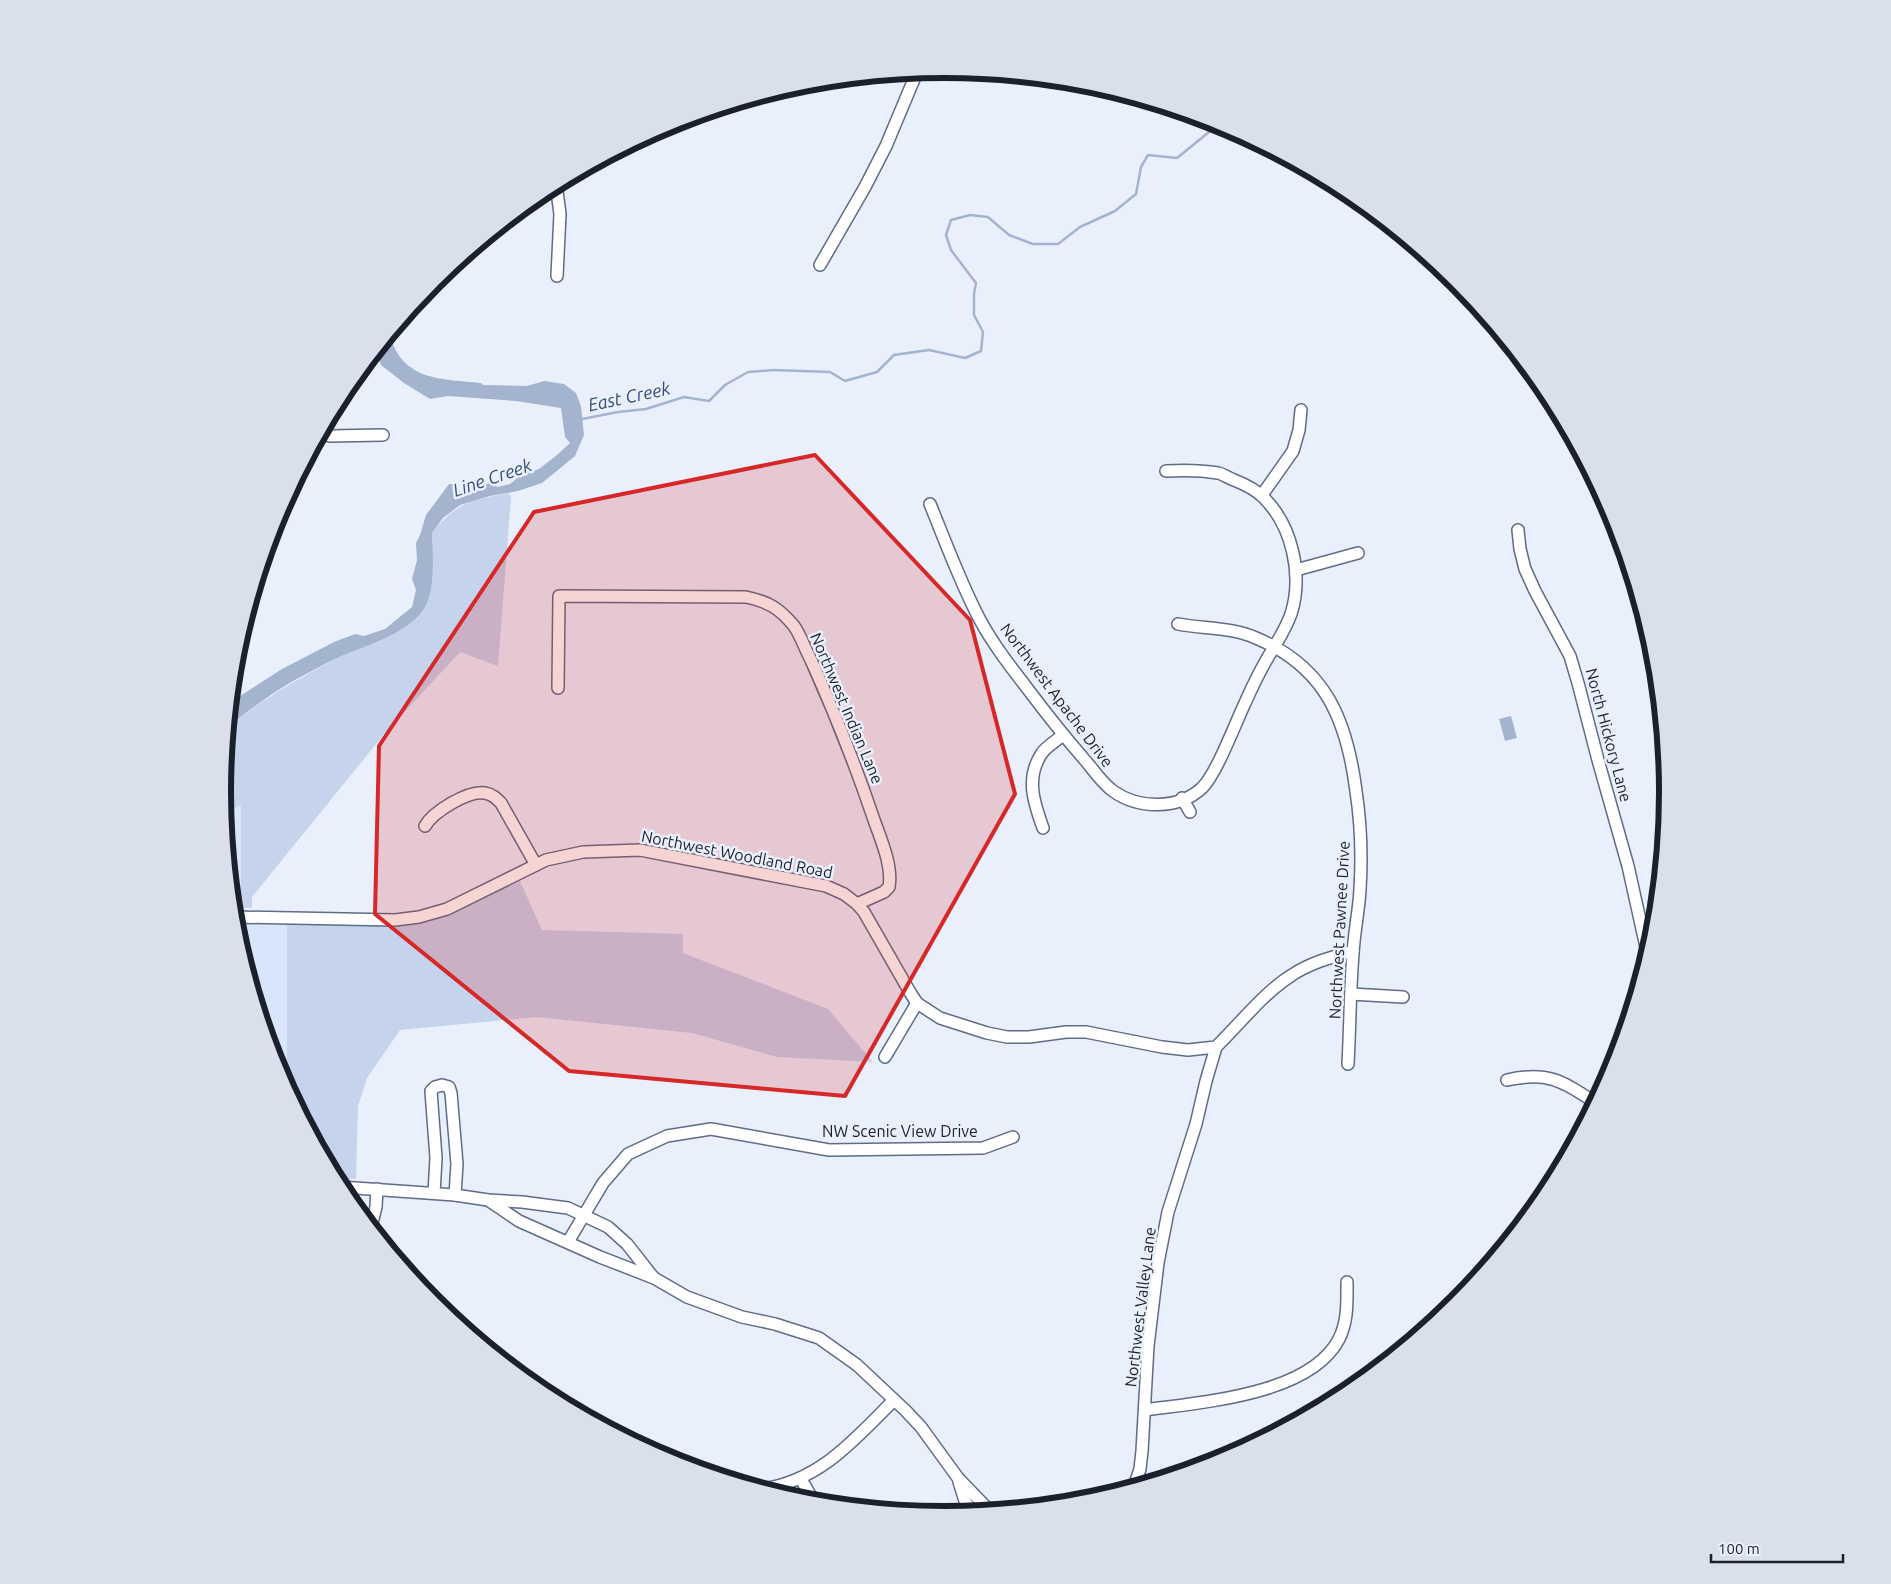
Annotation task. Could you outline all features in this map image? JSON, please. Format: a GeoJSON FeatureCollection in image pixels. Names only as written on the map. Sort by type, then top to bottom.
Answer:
{"type":"FeatureCollection","features":[{"type":"Feature","properties":{"kind":"street"},"geometry":{"type":"LineString","coordinates":[[820,265],[886,146],[914,79]]}},
{"type":"Feature","properties":{"kind":"street"},"geometry":{"type":"LineString","coordinates":[[557,193],[560,214],[557,276]]}},
{"type":"Feature","properties":{"kind":"street"},"geometry":{"type":"LineString","coordinates":[[1166,471],[1193,470],[1219,474],[1262,495],[1294,451],[1301,410]]}},
{"type":"Feature","properties":{"kind":"street"},"geometry":{"type":"LineString","coordinates":[[327,435],[383,434]]}},
{"type":"Feature","properties":{"kind":"street","name":"Northwest Apache Drive"},"geometry":{"type":"LineString","coordinates":[[930,504],[958,574],[980,621],[1006,661],[1063,735],[1114,792],[1136,802],[1162,804],[1182,798],[1201,788],[1211,775],[1251,690],[1284,631],[1293,604],[1296,570],[1289,539],[1274,511],[1262,495]]}},
{"type":"Feature","properties":{"kind":"street","name":"North Hickory Lane"},"geometry":{"type":"LineString","coordinates":[[1518,530],[1525,569],[1534,591],[1570,656],[1628,866],[1644,939]]}},
{"type":"Feature","properties":{"kind":"street"},"geometry":{"type":"LineString","coordinates":[[1296,570],[1358,553]]}},
{"type":"Feature","properties":{"kind":"street","name":"Northwest Indian Lane"},"geometry":{"type":"LineString","coordinates":[[558,688],[560,596],[746,597],[765,601],[783,613],[796,628],[828,697],[857,772],[890,871],[890,887],[884,892],[857,904]]}},
{"type":"Feature","properties":{"kind":"street","name":"Northwest Pawnee Drive"},"geometry":{"type":"LineString","coordinates":[[1178,624],[1238,631],[1274,647],[1298,664],[1320,686],[1337,714],[1348,744],[1358,800],[1360,836],[1360,890],[1353,951],[1348,1064]]}},
{"type":"Feature","properties":{"kind":"street"},"geometry":{"type":"LineString","coordinates":[[1043,828],[1033,802],[1031,783],[1035,766],[1043,752],[1063,735]]}},
{"type":"Feature","properties":{"kind":"street"},"geometry":{"type":"LineString","coordinates":[[425,826],[436,812],[478,792],[487,793],[501,803],[536,865]]}},
{"type":"Feature","properties":{"kind":"street"},"geometry":{"type":"LineString","coordinates":[[1182,798],[1190,812]]}},
{"type":"Feature","properties":{"kind":"street","name":"Northwest Woodland Road"},"geometry":{"type":"LineString","coordinates":[[243,917],[395,920],[419,917],[447,909],[536,865],[573,853],[640,850],[826,886],[844,894],[864,912],[917,1003],[940,1018],[987,1033],[1007,1037],[1086,1032],[1162,1047],[1188,1050],[1216,1047]]}},
{"type":"Feature","properties":{"kind":"street"},"geometry":{"type":"LineString","coordinates":[[1216,1047],[1260,1000],[1293,974],[1321,961],[1353,951]]}},
{"type":"Feature","properties":{"kind":"street"},"geometry":{"type":"LineString","coordinates":[[1351,994],[1403,997]]}},
{"type":"Feature","properties":{"kind":"street"},"geometry":{"type":"LineString","coordinates":[[884,1057],[917,1003]]}},
{"type":"Feature","properties":{"kind":"street","name":"Northwest Valley Lane"},"geometry":{"type":"LineString","coordinates":[[1136,1480],[1140,1469],[1148,1346],[1158,1263],[1168,1212],[1194,1132],[1216,1047]]}},
{"type":"Feature","properties":{"kind":"street"},"geometry":{"type":"LineString","coordinates":[[1507,1080],[1539,1075],[1565,1082],[1590,1099]]}},
{"type":"Feature","properties":{"kind":"street"},"geometry":{"type":"LineString","coordinates":[[434,1193],[436,1158],[431,1092],[435,1087],[442,1086],[448,1087],[451,1093],[457,1164],[455,1195]]}},
{"type":"Feature","properties":{"kind":"street","name":"NW Scenic View Drive"},"geometry":{"type":"LineString","coordinates":[[568,1242],[603,1183],[628,1154],[667,1136],[712,1130],[763,1137],[828,1150],[983,1148],[1013,1137]]}},
{"type":"Feature","properties":{"kind":"street"},"geometry":{"type":"LineString","coordinates":[[350,1188],[434,1193],[568,1208],[608,1227],[627,1244],[654,1278]]}},
{"type":"Feature","properties":{"kind":"street"},"geometry":{"type":"LineString","coordinates":[[373,1219],[377,1189]]}},
{"type":"Feature","properties":{"kind":"street"},"geometry":{"type":"LineString","coordinates":[[488,1200],[518,1221],[654,1278],[687,1297],[742,1317],[775,1324],[819,1338],[857,1365],[921,1427],[958,1478],[984,1505]]}},
{"type":"Feature","properties":{"kind":"street"},"geometry":{"type":"LineString","coordinates":[[1145,1410],[1252,1393],[1306,1373],[1318,1365],[1332,1351],[1340,1337],[1347,1310],[1346,1282]]}},
{"type":"Feature","properties":{"kind":"street"},"geometry":{"type":"LineString","coordinates":[[775,1486],[801,1479],[826,1463],[849,1445],[894,1400]]}},
{"type":"Feature","properties":{"kind":"street"},"geometry":{"type":"LineString","coordinates":[[958,1478],[968,1506]]}},
{"type":"Feature","properties":{"kind":"street"},"geometry":{"type":"LineString","coordinates":[[801,1479],[809,1493]]}},
{"type":"Feature","properties":{"kind":"highlighted area"},"geometry":{"type":"Polygon","coordinates":[[[815,455],[970,620],[1015,794],[845,1096],[569,1071],[375,914],[379,746],[534,512],[815,455]]]}},
{"type":"Feature","properties":{"kind":"shaded area"},"geometry":{"type":"Polygon","coordinates":[[[392,341],[403,361],[425,375],[481,383],[483,385],[527,386],[544,381],[564,384],[576,393],[581,406],[584,435],[575,456],[542,483],[518,491],[490,496],[460,505],[443,518],[432,533],[433,569],[429,598],[419,615],[410,623],[375,643],[339,657],[288,684],[257,704],[235,722],[237,698],[282,669],[334,642],[355,634],[364,636],[385,629],[412,607],[416,590],[412,579],[417,560],[416,543],[426,515],[449,484],[456,484],[457,487],[454,493],[494,482],[497,487],[510,484],[521,475],[539,469],[570,443],[565,437],[561,408],[516,401],[448,396],[430,399],[404,383],[381,365],[378,358],[392,341]]]}},
{"type":"Feature","properties":{"kind":"shaded area"},"geometry":{"type":"Polygon","coordinates":[[[509,493],[511,497],[498,666],[460,652],[385,733],[252,897],[252,908],[241,907],[238,893],[241,885],[241,806],[232,808],[231,792],[235,722],[282,689],[426,604],[432,569],[432,533],[457,509],[485,498],[509,493]]]}},
{"type":"Feature","properties":{"kind":"shaded area"},"geometry":{"type":"Polygon","coordinates":[[[1511,716],[1517,738],[1505,741],[1499,719],[1511,716]]]}},
{"type":"Feature","properties":{"kind":"shaded area"},"geometry":{"type":"Polygon","coordinates":[[[241,806],[241,885],[238,892],[233,839],[232,808],[241,806]]]}},
{"type":"Feature","properties":{"kind":"shaded area"},"geometry":{"type":"Polygon","coordinates":[[[520,881],[542,930],[683,934],[683,953],[828,1009],[873,1062],[777,1057],[692,1033],[537,1017],[400,1030],[367,1078],[358,1106],[356,1179],[345,1179],[305,1108],[287,1069],[287,923],[411,925],[453,912],[520,881]]]}},
{"type":"Feature","properties":{"kind":"shaded area"},"geometry":{"type":"Polygon","coordinates":[[[243,922],[287,923],[287,1069],[269,1022],[255,977],[243,922]]]}},
{"type":"Feature","properties":{"kind":"waterway","name":"East Creek"},"geometry":{"type":"LineString","coordinates":[[582,419],[646,409],[684,397],[709,401],[725,385],[748,372],[773,370],[830,372],[845,381],[877,372],[894,355],[929,350],[965,358],[981,351],[983,332],[974,315],[976,283],[951,250],[946,235],[951,220],[970,215],[988,217],[1009,235],[1033,244],[1058,244],[1080,227],[1115,211],[1136,194],[1141,167],[1148,155],[1177,158],[1209,132],[1217,131]]}},
{"type":"Feature","properties":{"kind":"water label","name":"Line Creek"},"geometry":{"type":"Point","coordinates":[492,477]}}]}
